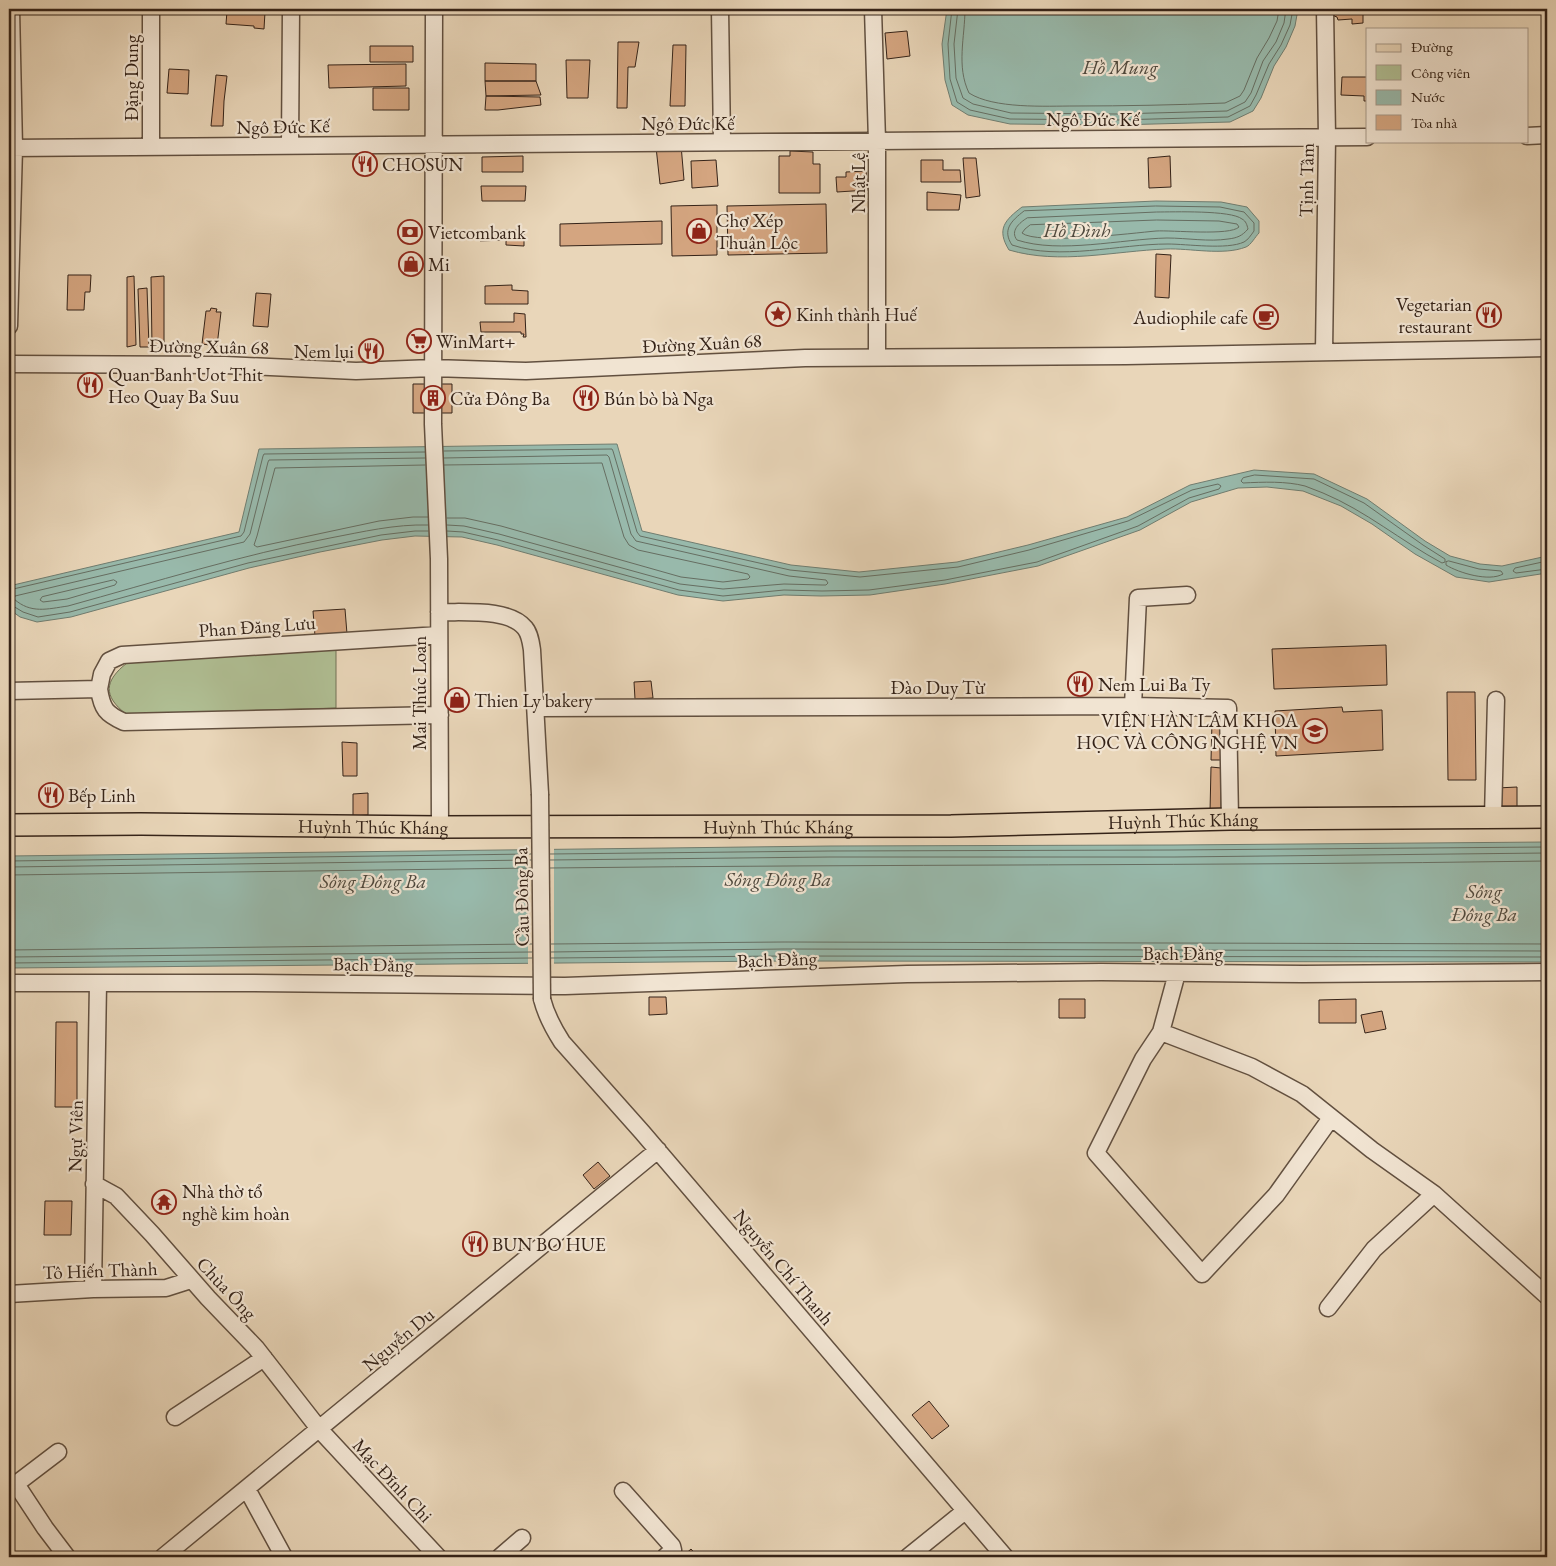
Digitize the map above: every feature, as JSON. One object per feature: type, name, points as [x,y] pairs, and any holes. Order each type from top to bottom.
[{"type":"main road","name":"Huỳnh Thúc Kháng","points":[[9,825],[150,824],[440,827],[951,826],[1230,819],[1547,817]]},
{"type":"street","points":[[9,326],[11,9]]},
{"type":"street","name":"Đặng Dung","points":[[151,9],[151,147]]},
{"type":"street","points":[[290,146],[291,9]]},
{"type":"street","points":[[433,368],[434,9]]},
{"type":"street","points":[[720,9],[722,142]]},
{"type":"street","name":"Nhật Lệ","points":[[873,9],[877,141],[877,356]]},
{"type":"street","name":"Tịnh Tâm","points":[[1324,352],[1327,137],[1325,9]]},
{"type":"street","points":[[1528,136],[1547,135]]},
{"type":"street","name":"Ngô Đức Kế","points":[[11,148],[1366,137]]},
{"type":"street","name":"Đường Xuân 68","points":[[9,364],[225,365],[356,371],[433,368],[526,370],[877,356],[1126,356],[1547,348]]},
{"type":"street","name":"Mai Thúc Loan","points":[[433,368],[439,559],[440,827]]},
{"type":"street","points":[[1133,706],[1138,598],[1187,595]]},
{"type":"street","points":[[439,612],[494,613],[516,620],[526,629],[532,650],[536,708]]},
{"type":"street","name":"Phan Đăng Lưu","points":[[99,689],[102,674],[109,661],[122,655],[439,635]]},
{"type":"street","points":[[9,691],[99,689],[101,703],[110,715],[124,722],[440,715]]},
{"type":"street","points":[[1493,817],[1496,700]]},
{"type":"street","name":"Đào Duy Từ","points":[[536,708],[1133,706],[1228,708],[1230,819]]},
{"type":"street","name":"Cầu Đông Ba","points":[[536,708],[540,794],[542,999]]},
{"type":"street","name":"Bạch Đằng","points":[[9,983],[565,986],[907,974],[1547,972]]},
{"type":"street","points":[[1177,973],[1161,1032],[1143,1059],[1096,1153],[1202,1274],[1276,1195],[1331,1118]]},
{"type":"street","name":"Ngự Viên","points":[[93,1289],[98,983]]},
{"type":"street","name":"Nguyễn Chí Thanh","points":[[542,999],[552,1028],[562,1042],[658,1150],[1005,1557]]},
{"type":"street","points":[[1161,1032],[1252,1067],[1302,1094],[1372,1150],[1434,1194],[1547,1296]]},
{"type":"street","name":"Nguyễn Du","points":[[163,1557],[320,1430],[658,1150]]},
{"type":"street","name":"Chùa Ông","points":[[94,1184],[116,1196],[264,1358],[320,1430]]},
{"type":"street","points":[[1328,1308],[1374,1249],[1434,1194]]},
{"type":"street","name":"Tô Hiến Thành","points":[[9,1294],[93,1289],[166,1288],[191,1280]]},
{"type":"street","points":[[175,1417],[264,1358]]},
{"type":"street","name":"Mạc Đĩnh Chi","points":[[320,1430],[438,1557]]},
{"type":"street","points":[[58,1452],[12,1483],[67,1557]]},
{"type":"street","points":[[246,1489],[284,1557]]},
{"type":"street","points":[[623,1491],[672,1546],[673,1550],[665,1557]]},
{"type":"street","points":[[908,1557],[966,1511]]},
{"type":"street","points":[[500,1557],[522,1538]]},
{"type":"green space","points":[[336,649],[336,708],[126,714],[118,707],[110,695],[109,688],[114,676],[127,663]]},
{"type":"water","name":"Hồ Mung","points":[[947,9],[1298,9],[1295,26],[1286,47],[1274,66],[1261,98],[1253,111],[1230,122],[1116,125],[1010,124],[968,115],[952,105],[945,80],[942,44]]},
{"type":"water","name":"Hồ Đình","points":[[1156,201],[1221,202],[1247,207],[1259,221],[1259,233],[1248,246],[1237,250],[1166,249],[1067,257],[1028,254],[1009,250],[1003,236],[1004,225],[1022,207]]},
{"type":"water","points":[[617,444],[642,531],[791,565],[859,572],[957,562],[1028,545],[1127,517],[1190,485],[1254,470],[1314,474],[1367,499],[1425,541],[1450,556],[1480,564],[1502,566],[1547,556],[1547,573],[1489,582],[1456,577],[1415,554],[1372,524],[1341,506],[1303,491],[1267,487],[1238,488],[1191,502],[1140,530],[1038,566],[945,584],[870,595],[784,595],[723,601],[678,595],[462,537],[415,536],[382,540],[249,568],[71,617],[37,622],[20,617],[9,609],[9,586],[239,532],[259,449]]},
{"type":"water","name":"Sông Đông Ba","points":[[1547,842],[1547,962],[784,961],[9,968],[9,856],[830,846]]},
{"type":"pier","points":[[554,846],[554,965],[528,966],[528,847]]},
{"type":"building","points":[[1334,9],[1356,9],[1363,11],[1363,23],[1352,24],[1352,19],[1338,20],[1334,16]]},
{"type":"building","points":[[227,11],[265,12],[264,29],[254,28],[254,26],[226,24]]},
{"type":"building","points":[[907,31],[910,56],[887,59],[885,33]]},
{"type":"building","points":[[618,42],[639,42],[635,67],[628,67],[627,108],[617,108]]},
{"type":"building","points":[[673,45],[686,45],[685,106],[670,106]]},
{"type":"building","points":[[370,46],[413,46],[413,62],[370,62]]},
{"type":"building","points":[[566,60],[590,60],[588,98],[567,98]]},
{"type":"building","points":[[485,63],[536,64],[536,81],[485,81]]},
{"type":"building","points":[[406,64],[406,86],[329,88],[328,65]]},
{"type":"building","points":[[169,69],[189,70],[188,94],[167,93]]},
{"type":"building","points":[[216,75],[227,76],[223,126],[211,126]]},
{"type":"building","points":[[1342,77],[1366,77],[1366,101],[1364,101],[1364,96],[1341,95]]},
{"type":"building","points":[[485,81],[536,81],[541,95],[486,96]]},
{"type":"building","points":[[373,88],[409,88],[409,110],[373,110]]},
{"type":"building","points":[[486,96],[540,97],[541,105],[485,110]]},
{"type":"building","points":[[681,145],[684,180],[660,184],[656,147]]},
{"type":"building","points":[[790,151],[813,152],[813,164],[820,164],[820,193],[779,193],[779,156],[790,156]]},
{"type":"building","points":[[523,156],[523,172],[482,172],[482,157]]},
{"type":"building","points":[[1170,156],[1171,187],[1149,188],[1148,158]]},
{"type":"building","points":[[963,158],[976,158],[980,196],[966,198]]},
{"type":"building","points":[[716,160],[718,186],[692,188],[691,161]]},
{"type":"building","points":[[921,160],[943,160],[943,170],[960,170],[961,182],[921,182]]},
{"type":"building","points":[[866,171],[868,190],[837,192],[836,177],[846,177],[846,172]]},
{"type":"building","points":[[481,186],[526,186],[525,201],[482,201]]},
{"type":"building","points":[[927,192],[961,195],[959,210],[927,210]]},
{"type":"building","points":[[826,204],[827,253],[728,255],[727,206]]},
{"type":"building","points":[[717,205],[717,255],[672,256],[671,206]]},
{"type":"building","points":[[662,221],[662,244],[560,246],[560,224]]},
{"type":"building","points":[[524,230],[524,246],[506,245],[506,240],[480,241],[480,231]]},
{"type":"building","points":[[1156,254],[1171,255],[1169,298],[1155,297]]},
{"type":"building","points":[[68,275],[91,275],[90,292],[85,292],[84,310],[67,310]]},
{"type":"building","points":[[134,276],[136,345],[127,347],[127,277]]},
{"type":"building","points":[[164,276],[164,347],[152,347],[151,277]]},
{"type":"building","points":[[512,285],[512,290],[528,291],[528,304],[485,304],[485,286]]},
{"type":"building","points":[[147,288],[149,347],[140,347],[138,289]]},
{"type":"building","points":[[256,293],[271,294],[268,327],[253,326]]},
{"type":"building","points":[[211,308],[217,309],[216,312],[221,312],[217,346],[202,344],[206,311],[210,311]]},
{"type":"building","points":[[514,313],[525,314],[526,337],[523,337],[524,334],[521,334],[521,332],[481,332],[480,322],[514,322]]},
{"type":"building","name":"Cửa Đông Ba","points":[[413,384],[452,384],[452,413],[413,413]]},
{"type":"building","points":[[345,609],[347,634],[315,636],[313,611]]},
{"type":"building","points":[[1386,645],[1387,685],[1274,689],[1272,649]]},
{"type":"building","points":[[651,681],[653,698],[635,699],[634,682]]},
{"type":"building","points":[[1447,692],[1475,692],[1476,780],[1448,780]]},
{"type":"building","points":[[1342,707],[1343,712],[1382,710],[1383,750],[1276,756],[1275,711]]},
{"type":"building","points":[[1212,721],[1221,721],[1221,760],[1211,760]]},
{"type":"building","points":[[342,742],[357,743],[357,776],[343,776]]},
{"type":"building","points":[[1211,767],[1221,768],[1221,812],[1210,812]]},
{"type":"building","points":[[1517,787],[1517,811],[1497,811],[1497,788]]},
{"type":"building","points":[[368,793],[368,815],[353,816],[353,794]]},
{"type":"building","points":[[649,997],[666,997],[667,1014],[649,1015]]},
{"type":"building","points":[[1059,999],[1085,999],[1085,1018],[1059,1018]]},
{"type":"building","points":[[1356,999],[1356,1023],[1319,1023],[1319,1000]]},
{"type":"building","points":[[1382,1011],[1386,1029],[1365,1033],[1361,1015]]},
{"type":"building","points":[[56,1022],[77,1022],[77,1107],[55,1107]]},
{"type":"building","points":[[9,1147],[12,1147],[11,1203],[9,1203]]},
{"type":"building","points":[[598,1162],[610,1176],[594,1189],[583,1175]]},
{"type":"building","points":[[45,1201],[72,1201],[71,1235],[44,1235]]},
{"type":"building","points":[[929,1401],[949,1426],[932,1439],[912,1415]]},
{"type":"building","points":[[691,1549],[698,1557],[682,1557]]},
{"type":"place","name":"CHOSUN","points":[[365,164]]},
{"type":"place","name":"Chợ Xép Thuận Lộc","points":[[699,231]]},
{"type":"place","name":"Vietcombank","points":[[410,232]]},
{"type":"place","name":"Mi","points":[[411,264]]},
{"type":"place","name":"Kinh thành Huế","points":[[778,314]]},
{"type":"place","name":"Vegetarian restaurant","points":[[1489,315]]},
{"type":"place","name":"Audiophile cafe","points":[[1266,317]]},
{"type":"place","name":"WinMart+","points":[[419,341]]},
{"type":"place","name":"Nem lụi","points":[[371,351]]},
{"type":"place","name":"Quan Banh Uot Thit Heo Quay Ba Suu","points":[[90,385]]},
{"type":"place","name":"Cửa Đông Ba","points":[[433,398]]},
{"type":"place","name":"Bún bò bà Nga","points":[[586,398]]},
{"type":"place","name":"Nem Lui Ba Ty","points":[[1080,684]]},
{"type":"place","name":"Thien Ly bakery","points":[[457,700]]},
{"type":"place","name":"VIỆN HÀN LÂM KHOA HỌC VÀ CÔNG NGHỆ VN","points":[[1315,731]]},
{"type":"place","name":"Bếp Linh","points":[[51,795]]},
{"type":"place","name":"Nhà thờ tổ nghề kim hoàn","points":[[164,1202]]},
{"type":"place","name":"BUN BO HUE","points":[[475,1244]]}]
